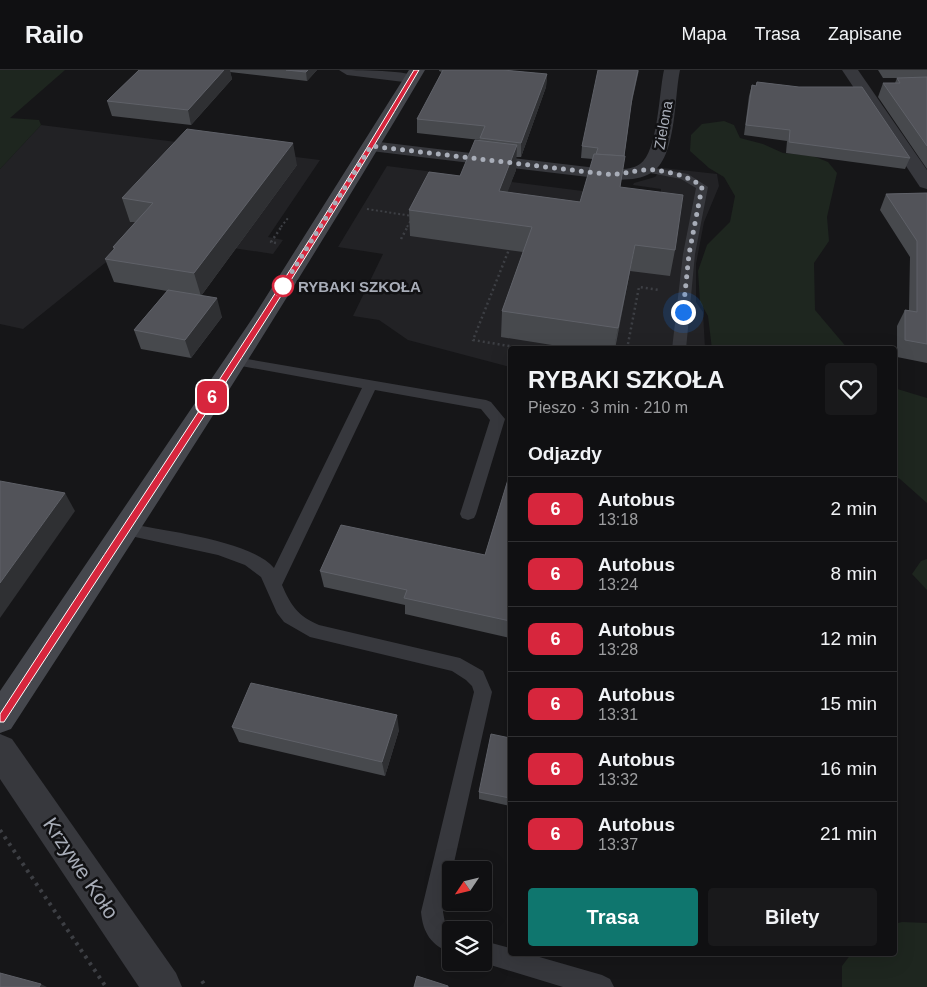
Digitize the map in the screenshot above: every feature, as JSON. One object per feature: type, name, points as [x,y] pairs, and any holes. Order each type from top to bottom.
[{"type":"street","points":[[0,718],[235,361],[371,146],[414,74],[347,70]]},
{"type":"street","name":"Zielona","points":[[371,146],[605,174],[624,175],[644,170],[657,158],[660,150],[672,70]]},
{"type":"street","points":[[850,70],[868,85],[927,183]]},
{"type":"street","name":"Krzywe Koło","points":[[0,750],[162,987]]},
{"type":"lane","points":[[644,170],[684,176],[702,187],[689,254],[679,346]]},
{"type":"lane","points":[[235,361],[486,405],[494,411],[498,419],[497,427],[468,514]]},
{"type":"lane","points":[[275,583],[371,385]]},
{"type":"lane","points":[[126,529],[244,556],[262,568],[275,583],[287,615],[307,628],[316,632],[454,664],[475,675],[482,683],[483,692],[432,912],[433,926],[442,936]]},
{"type":"lane","points":[[492,954],[602,987]]},
{"type":"path","points":[[360,208],[414,216],[401,239]]},
{"type":"path","points":[[509,346],[473,340],[510,246]]},
{"type":"path","points":[[628,346],[639,287],[684,294]]},
{"type":"path","points":[[0,830],[106,987]]},
{"type":"shaded area","points":[[0,70],[65,70],[10,118],[39,120],[41,125],[0,169]]},
{"type":"shaded area","points":[[724,121],[734,125],[740,138],[763,144],[783,153],[813,156],[828,162],[837,173],[827,217],[829,241],[814,263],[815,310],[845,346],[712,346],[708,316],[700,302],[698,271],[707,245],[730,222],[735,196],[724,177],[709,168],[690,151],[691,135],[702,124]]},
{"type":"shaded area","points":[[41,125],[320,160],[268,237],[283,240],[273,254],[141,234],[23,329],[0,324],[0,169]]},
{"type":"shaded area","points":[[387,166],[661,201],[661,189],[633,185],[634,183],[655,177],[663,168],[717,174],[719,186],[704,222],[696,264],[696,302],[703,312],[705,346],[508,346],[508,366],[408,340],[379,320],[353,316],[383,254],[338,247]]},
{"type":"shaded area","points":[[897,389],[927,398],[927,503],[897,478]]},
{"type":"shaded area","points":[[927,559],[927,590],[912,574],[921,561]]},
{"type":"shaded area","points":[[897,923],[927,923],[927,987],[842,987],[842,966],[850,956],[897,956]]},
{"type":"building","points":[[139,70],[224,70],[188,110],[107,101]]},
{"type":"building","points":[[286,70],[308,70],[306,72]]},
{"type":"building","points":[[443,70],[503,70],[547,74],[521,143],[480,138],[485,126],[417,119]]},
{"type":"building","points":[[598,70],[638,70],[624,156],[596,154],[598,148],[582,146]]},
{"type":"building","points":[[927,77],[927,146],[883,83],[900,83],[897,78]]},
{"type":"building","points":[[757,82],[799,87],[862,87],[910,158],[789,142],[790,130],[746,125],[752,85],[756,86]]},
{"type":"building","points":[[187,129],[293,143],[194,273],[105,259],[115,248],[113,247],[153,203],[122,198]]},
{"type":"building","points":[[475,140],[517,145],[499,191],[580,202],[594,154],[625,156],[620,187],[683,195],[675,250],[635,245],[618,328],[502,311],[532,227],[409,210],[429,172],[460,176]]},
{"type":"building","points":[[927,193],[927,344],[905,340],[905,310],[917,312],[917,241],[886,194]]},
{"type":"building","points":[[168,290],[217,298],[185,340],[134,330]]},
{"type":"building","points":[[508,480],[508,621],[404,598],[407,590],[320,571],[341,525],[485,555]]},
{"type":"building","points":[[0,481],[65,493],[0,583]]},
{"type":"building","points":[[251,683],[397,715],[382,762],[232,727]]},
{"type":"building","points":[[491,734],[508,738],[508,798],[479,792]]},
{"type":"building","points":[[0,973],[41,984],[39,987],[0,987]]},
{"type":"building","points":[[417,976],[448,986],[448,987],[414,987]]},
{"type":"bus line","name":"6","points":[[0,718],[235,361],[417,70]]},
{"type":"place","name":"RYBAKI SZKOŁA","points":[[283,286]]},
{"type":"route","points":[[283,286],[278,294],[371,146],[605,174],[624,175],[644,170],[692,179],[702,187],[689,254],[683,312]]}]
